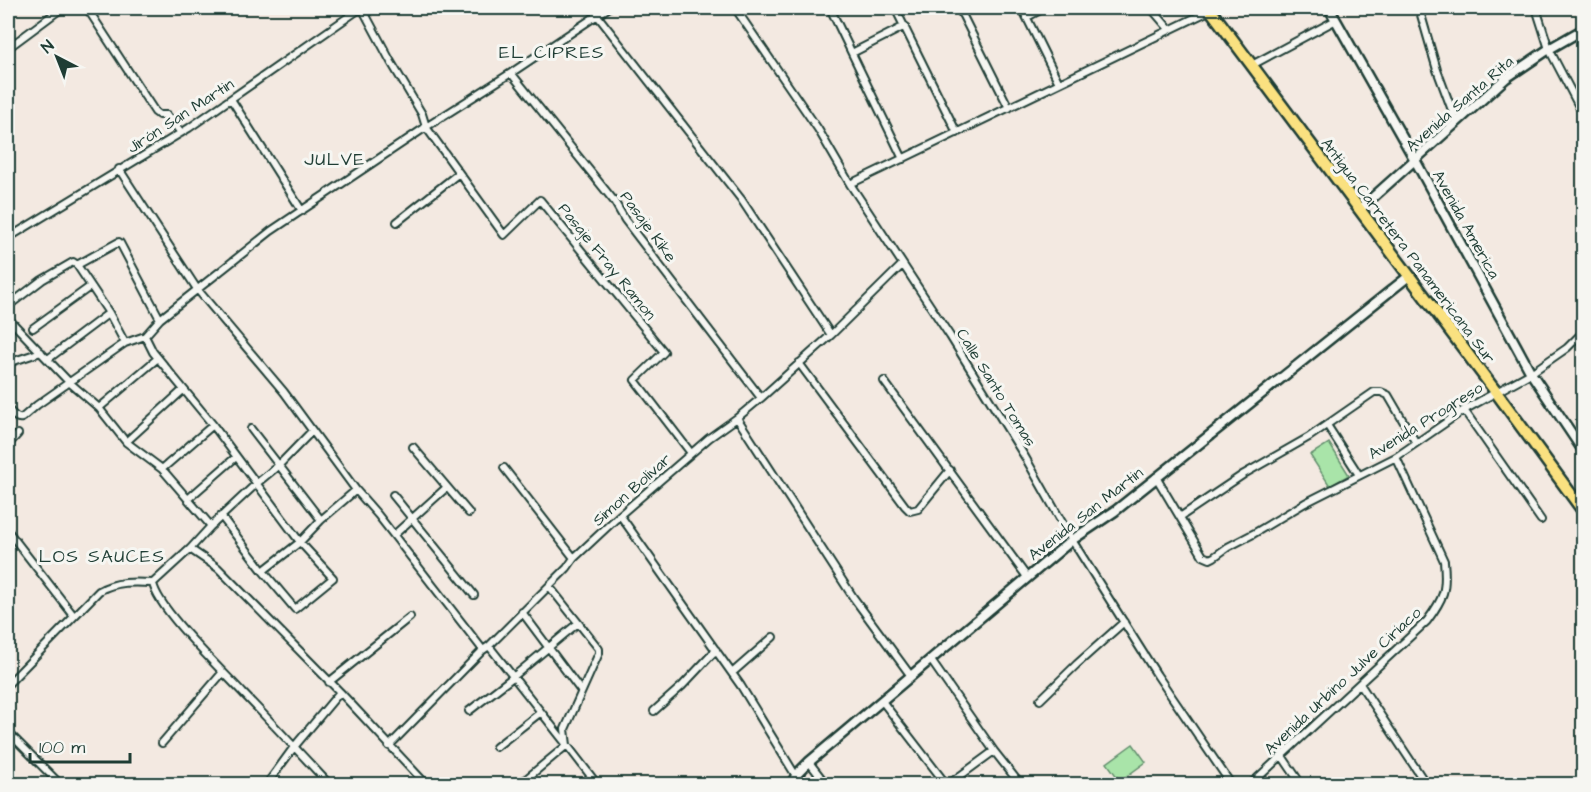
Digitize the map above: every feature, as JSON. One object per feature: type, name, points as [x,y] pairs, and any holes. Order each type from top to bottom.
[{"type":"highway","name":"Antigua Carretera Panamericana Sur","points":[[1210,9],[1584,512]]},
{"type":"street","points":[[8,48],[62,8]]},
{"type":"street","points":[[87,8],[155,112],[166,114],[181,133]]},
{"type":"street","name":"Jirón San Martin","points":[[8,238],[181,133],[362,8]]},
{"type":"street","name":"Pasaje Fray Ramon","points":[[362,8],[422,114],[426,127],[504,236],[540,200],[664,351],[635,380],[691,453]]},
{"type":"street","points":[[8,409],[15,417],[22,418],[125,343],[146,336],[160,319],[271,231],[608,8]]},
{"type":"street","name":"Calle Santo Tomas","points":[[735,8],[818,129],[850,184],[950,336],[1025,457],[1072,540],[1157,675],[1231,784]]},
{"type":"street","points":[[830,8],[903,159]]},
{"type":"street","points":[[896,8],[957,133]]},
{"type":"street","points":[[959,8],[1009,108]]},
{"type":"street","points":[[1022,8],[1059,83]]},
{"type":"street","points":[[1027,17],[1044,8]]},
{"type":"street","points":[[1151,8],[1169,29]]},
{"type":"street","name":"Avenida America","points":[[1329,8],[1531,373],[1584,452]]},
{"type":"street","points":[[1419,8],[1437,70],[1456,121]]},
{"type":"street","points":[[1536,8],[1549,49],[1584,116]]},
{"type":"street","points":[[850,184],[1210,9]]},
{"type":"street","points":[[597,15],[741,199],[831,334]]},
{"type":"street","points":[[1252,65],[1336,20]]},
{"type":"street","points":[[852,53],[905,26]]},
{"type":"street","name":"Avenida Santa Rita","points":[[1360,209],[1506,78],[1584,29]]},
{"type":"street","name":"Pasaje Kike","points":[[511,73],[614,201],[625,220],[761,398]]},
{"type":"street","points":[[231,99],[302,211]]},
{"type":"street","points":[[119,170],[197,289],[284,392],[356,490],[483,650]]},
{"type":"street","points":[[397,222],[459,173]]},
{"type":"street","points":[[77,265],[120,243],[160,319]]},
{"type":"street","points":[[8,306],[42,280],[73,262],[109,313],[125,343]]},
{"type":"street","name":"Simon Bolivar","points":[[389,746],[549,586],[574,558],[691,453],[761,398],[902,265]]},
{"type":"street","name":"Avenida San Martin","points":[[793,782],[809,762],[1072,540],[1115,511],[1409,276]]},
{"type":"street","points":[[33,328],[91,286]]},
{"type":"street","points":[[48,359],[109,313]]},
{"type":"street","points":[[8,318],[69,382],[99,408],[126,442],[162,469],[211,526]]},
{"type":"street","name":"Avenida Progreso","points":[[1180,517],[1203,556],[1210,559],[1305,502],[1396,457],[1464,410],[1531,373],[1567,348],[1584,331]]},
{"type":"street","points":[[146,336],[158,358],[213,425],[300,542],[333,578],[296,609],[263,572],[221,516]]},
{"type":"street","points":[[8,363],[40,352]]},
{"type":"street","points":[[99,408],[158,358]]},
{"type":"street","points":[[799,363],[910,511],[918,509],[950,470]]},
{"type":"street","points":[[884,381],[1027,578]]},
{"type":"street","points":[[126,442],[183,390]]},
{"type":"street","points":[[1156,477],[1180,517],[1244,474],[1309,437],[1374,393],[1381,392],[1388,395],[1416,443]]},
{"type":"street","points":[[1464,410],[1541,520]]},
{"type":"street","points":[[737,418],[853,597],[910,676]]},
{"type":"street","points":[[162,469],[213,425]]},
{"type":"street","points":[[1327,425],[1359,476]]},
{"type":"street","points":[[251,429],[321,520]]},
{"type":"street","points":[[8,684],[99,591],[105,587],[124,583],[153,583],[312,431]]},
{"type":"street","points":[[8,445],[18,434]]},
{"type":"street","points":[[413,447],[469,513]]},
{"type":"street","points":[[188,498],[236,457]]},
{"type":"street","name":"Avenida Urbino Julve Ciriaco","points":[[1251,784],[1427,621],[1441,603],[1446,580],[1444,561],[1396,457]]},
{"type":"street","points":[[504,468],[574,558]]},
{"type":"street","points":[[394,535],[447,487]]},
{"type":"street","points":[[263,572],[300,542],[321,520],[356,490]]},
{"type":"street","points":[[393,495],[474,595]]},
{"type":"street","points":[[620,515],[732,673],[793,782]]},
{"type":"street","points":[[8,531],[74,616]]},
{"type":"street","points":[[190,549],[218,568],[426,784]]},
{"type":"street","points":[[153,583],[154,591],[180,626],[329,784]]},
{"type":"street","points":[[549,586],[599,653],[565,729],[567,746]]},
{"type":"street","points":[[522,612],[581,691]]},
{"type":"street","points":[[329,682],[410,617]]},
{"type":"street","points":[[1040,700],[1124,622]]},
{"type":"street","points":[[469,711],[578,623]]},
{"type":"street","points":[[732,673],[773,637]]},
{"type":"street","points":[[489,646],[597,784]]},
{"type":"street","points":[[654,711],[682,686],[716,650]]},
{"type":"street","points":[[930,659],[994,751],[1020,784]]},
{"type":"street","points":[[162,743],[223,672]]},
{"type":"street","points":[[1360,684],[1426,784]]},
{"type":"street","points":[[267,784],[294,747],[340,693]]},
{"type":"street","points":[[882,701],[948,784],[994,751]]},
{"type":"street","points":[[496,747],[541,712]]},
{"type":"street","points":[[8,732],[60,784]]},
{"type":"street","points":[[520,784],[567,746]]},
{"type":"street","points":[[1282,756],[1301,784]]},
{"type":"street","points":[[809,762],[826,784]]},
{"type":"green space","points":[[1329,443],[1349,475],[1330,486],[1310,455]]},
{"type":"green space","points":[[1133,744],[1146,762],[1120,781],[1107,763]]},
{"type":"district","name":"EL CIPRES","points":[[552,52]]},
{"type":"district","name":"JULVE","points":[[335,159]]},
{"type":"district","name":"LOS SAUCES","points":[[102,556]]}]
